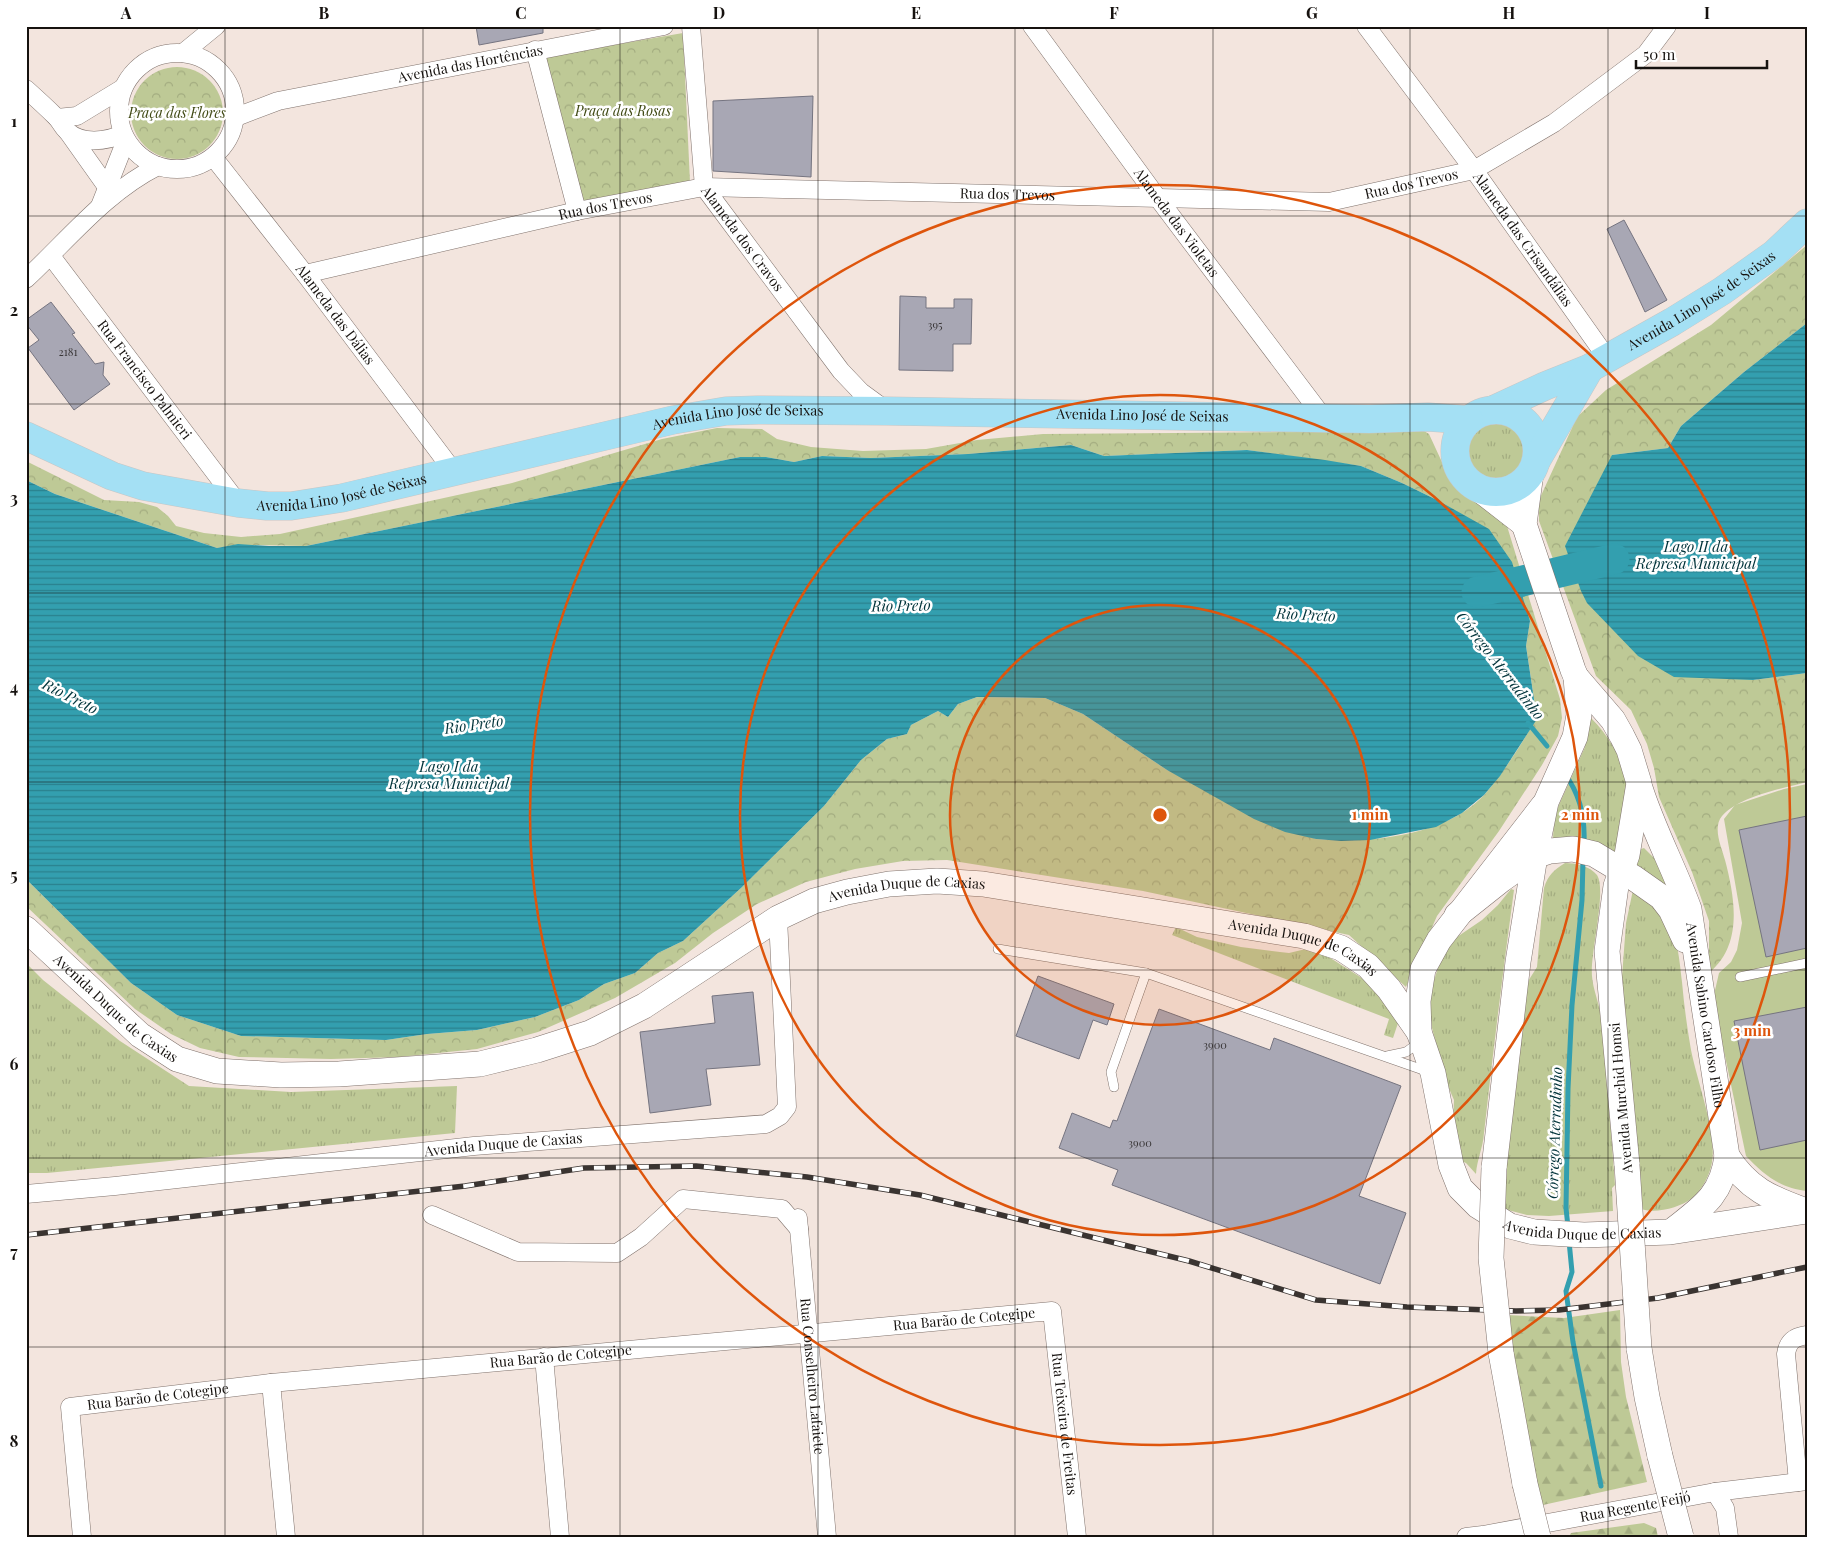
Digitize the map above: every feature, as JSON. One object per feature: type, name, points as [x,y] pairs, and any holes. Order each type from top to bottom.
[{"type":"main road","name":"Avenida Lino José de Seixas","points":[[26,436],[112,476],[135,484],[238,503],[275,506],[342,498],[673,420],[726,411],[837,410],[1369,419],[1481,415],[1599,363],[1672,322],[1722,291],[1774,254],[1807,223]]},
{"type":"main road","points":[[1475,486],[1487,491],[1500,492],[1512,489],[1523,482],[1599,363]]},
{"type":"main road","points":[[1525,528],[1465,478],[1458,467],[1455,455],[1456,442],[1461,430],[1481,415],[1506,412],[1518,417],[1528,425],[1534,436],[1537,448],[1533,467]]},
{"type":"main road","name":"Avenida Murchid Homsi","points":[[1533,467],[1525,528],[1576,677],[1579,715],[1575,737],[1546,802],[1535,856],[1518,962],[1494,1168],[1491,1258],[1501,1353],[1538,1537]]},
{"type":"main road","name":"Avenida Murchid Homsi","points":[[1576,677],[1613,720],[1629,750],[1639,783],[1627,855],[1616,886],[1607,951],[1627,1165],[1639,1348],[1660,1456],[1681,1537]]},
{"type":"main road","name":"Avenida Sabino Cardoso Filho","points":[[1639,783],[1650,818],[1689,909],[1727,1156],[1735,1170],[1755,1188],[1776,1200],[1807,1211]]},
{"type":"main road","points":[[1420,1036],[1418,1001],[1423,969],[1438,940],[1546,802]]},
{"type":"main road","points":[[1457,915],[1535,856],[1550,851],[1583,851],[1622,870],[1661,897],[1671,910],[1696,963]]},
{"type":"main road","name":"Avenida Duque de Caxias","points":[[26,929],[140,1035],[177,1058],[217,1071],[281,1074],[340,1074],[480,1064],[537,1050],[590,1033],[644,1006],[778,918],[814,901],[889,884],[937,881],[983,884],[1304,936],[1341,948],[1368,966],[1389,989],[1420,1036],[1432,1073],[1451,1165],[1460,1188],[1478,1206],[1510,1226],[1534,1232],[1573,1234],[1670,1232]]},
{"type":"main road","points":[[1670,1232],[1710,1199],[1721,1182],[1727,1156]]},
{"type":"main road","name":"Avenida Sabino Cardoso Filho","points":[[1670,1232],[1807,1211]]},
{"type":"street","name":"Avenida das Hortências","points":[[236,117],[278,101],[664,26]]},
{"type":"street","name":"Alameda dos Cravos","points":[[691,26],[704,187],[842,371],[861,392],[887,411]]},
{"type":"street","name":"Alameda das Violetas","points":[[1032,26],[1156,197],[1323,418]]},
{"type":"street","name":"Alameda das Crisandálias","points":[[1366,26],[1474,170],[1599,363]]},
{"type":"street","name":"Rua dos Trevos","points":[[305,274],[577,211],[704,187],[1329,202],[1474,170],[1562,117],[1646,54],[1667,26]]},
{"type":"street","points":[[183,53],[213,29]]},
{"type":"street","points":[[204,60],[213,29]]},
{"type":"street","points":[[535,50],[577,211]]},
{"type":"street","points":[[183,53],[204,60],[217,69],[227,81],[234,95],[236,117],[232,132],[225,146],[214,158],[196,167],[177,170],[158,166],[145,160],[134,151],[125,137],[119,119],[119,103],[123,88],[133,73],[147,61],[164,54],[183,53]]},
{"type":"street","points":[[57,118],[77,116],[123,88]]},
{"type":"street","points":[[26,89],[57,118],[107,187]]},
{"type":"street","name":"Avenida das Hortências","points":[[234,95],[278,101]]},
{"type":"street","points":[[68,132],[84,140],[98,141],[125,137]]},
{"type":"street","points":[[100,206],[125,137]]},
{"type":"street","name":"Alameda das Dálias","points":[[214,158],[305,274],[454,472]]},
{"type":"street","points":[[26,279],[100,206],[146,172],[158,166]]},
{"type":"street","name":"Rua Francisco Palmieri","points":[[51,256],[238,503]]},
{"type":"street","points":[[837,410],[844,397],[842,371]]},
{"type":"street","name":"Avenida Duque de Caxias","points":[[26,1194],[115,1186],[474,1146],[766,1124],[780,1116],[787,1107],[778,918]]},
{"type":"street","name":"Rua Conselheiro Lafaiete","points":[[432,1215],[518,1252],[617,1253],[641,1237],[683,1199],[782,1209],[798,1222],[827,1537]]},
{"type":"street","name":"Rua Barão de Cotegipe","points":[[82,1537],[70,1407],[271,1383],[544,1357],[809,1335],[1052,1311]]},
{"type":"street","name":"Rua Teixeira de Freitas","points":[[1052,1311],[1077,1537]]},
{"type":"street","points":[[1799,1338],[1786,1354],[1802,1481]]},
{"type":"street","points":[[544,1357],[560,1537]]},
{"type":"street","points":[[271,1383],[286,1537]]},
{"type":"street","name":"Rua Regente Feijó","points":[[1477,1536],[1715,1492],[1802,1481]]},
{"type":"street","points":[[1715,1492],[1725,1508],[1729,1537]]},
{"type":"lane","points":[[998,949],[1146,973],[1432,1073]]},
{"type":"lane","points":[[1740,977],[1807,963]]},
{"type":"lane","points":[[1114,1087],[1111,1072],[1146,973]]},
{"type":"lane","points":[[1384,1057],[1406,1052],[1420,1036]]},
{"type":"green space","name":"Praça das Rosas","points":[[683,33],[690,182],[580,202],[544,57]]},
{"type":"green space","name":"Praça das Flores","points":[[168,67],[186,67],[203,74],[216,87],[223,104],[223,122],[216,139],[203,152],[186,159],[168,159],[151,152],[138,139],[131,122],[131,104],[138,87],[151,74]]},
{"type":"green space","points":[[1807,245],[1807,323],[1744,372],[1681,426],[1668,448],[1612,455],[1753,680],[1807,673],[1807,782],[1750,798],[1730,809],[1719,821],[1718,832],[1732,890],[1734,920],[1728,948],[1721,961],[1710,972],[1709,921],[1692,872],[1659,797],[1654,768],[1647,744],[1631,710],[1596,676],[1539,521],[1539,500],[1577,417],[1606,390],[1711,325]]},
{"type":"green space","points":[[1495,419],[1507,422],[1518,429],[1525,440],[1528,452],[1525,464],[1518,475],[1507,482],[1495,485],[1483,482],[1472,475],[1465,464],[1462,452],[1465,440],[1472,429],[1483,422]]},
{"type":"green space","points":[[717,428],[762,429],[777,439],[811,447],[863,451],[926,449],[977,440],[1043,434],[1424,431],[1429,434],[1447,473],[1458,487],[1473,496],[1507,526],[1560,699],[1562,718],[1558,736],[1542,765],[1499,831],[1437,916],[1406,987],[1349,935],[1143,891],[947,860],[903,861],[855,869],[806,882],[757,904],[713,933],[675,963],[615,998],[538,1032],[477,1049],[399,1057],[331,1059],[239,1057],[200,1048],[171,1034],[135,1009],[26,906],[26,879],[131,983],[177,1015],[241,1036],[386,1040],[477,1030],[535,1017],[579,1000],[604,984],[635,973],[658,953],[683,941],[741,888],[824,806],[861,760],[887,739],[907,734],[911,725],[938,711],[948,717],[958,704],[977,697],[1045,698],[1083,714],[1167,770],[1316,839],[1337,840],[1383,838],[1406,834],[1429,828],[1469,808],[1485,794],[1499,776],[1537,718],[1526,646],[1530,621],[1437,500],[1361,466],[1247,450],[1104,456],[1071,445],[968,454],[871,458],[822,456],[794,462],[766,457],[740,457],[306,546],[250,545],[217,548],[55,494],[26,480],[26,461],[104,500],[139,502],[157,507],[176,526],[204,533],[241,537],[280,534],[512,483],[662,439]]},
{"type":"green space","points":[[1587,714],[1612,744],[1627,780],[1617,855],[1578,839],[1553,839],[1554,816],[1585,747]]},
{"type":"green space","points":[[1807,784],[1807,1191],[1798,1190],[1773,1180],[1746,1156],[1713,999],[1719,973],[1731,962],[1737,950],[1742,923],[1724,819],[1735,805],[1784,789]]},
{"type":"green space","points":[[1644,848],[1659,863],[1673,892],[1636,866],[1641,849]]},
{"type":"green space","points":[[1565,863],[1578,864],[1590,869],[1597,875],[1600,883],[1592,976],[1603,1025],[1615,1185],[1612,1188],[1613,1211],[1549,1216],[1527,1215],[1504,1209],[1507,1168],[1505,1161],[1525,986],[1537,967],[1544,888],[1552,873]]},
{"type":"green space","points":[[1511,889],[1514,890],[1483,1138],[1476,1174],[1466,1163],[1461,1161],[1453,1123],[1454,1100],[1447,1084],[1432,1028],[1430,1012],[1431,989],[1443,953],[1457,937],[1482,920],[1498,905]]},
{"type":"green space","points":[[1633,890],[1656,903],[1675,939],[1691,1050],[1706,1107],[1713,1150],[1709,1172],[1696,1195],[1681,1205],[1653,1211],[1641,1209],[1622,977],[1626,923]]},
{"type":"green space","points":[[1176,927],[1197,937],[1241,947],[1289,953],[1310,948],[1321,952],[1368,982],[1399,1020],[1393,1038],[1384,1035],[1389,1019],[1172,935]]},
{"type":"green space","points":[[26,963],[43,980],[120,1041],[189,1086],[291,1092],[457,1086],[455,1133],[47,1173],[26,1173]]},
{"type":"green space","points":[[1620,1310],[1621,1362],[1626,1397],[1647,1482],[1543,1505],[1530,1467],[1507,1315],[1564,1318]]},
{"type":"green space","points":[[1644,1523],[1656,1528],[1658,1537],[1569,1537],[1571,1533]]},
{"type":"water","name":"Lago II da Represa Municipal","points":[[1807,323],[1807,673],[1753,680],[1674,677],[1638,656],[1587,603],[1565,546],[1612,455],[1668,448],[1681,426],[1744,372]]},
{"type":"water","name":"Lago I da Represa Municipal","points":[[1071,445],[1104,456],[1247,450],[1361,466],[1437,500],[1489,529],[1512,562],[1530,621],[1526,646],[1537,719],[1500,776],[1484,795],[1462,813],[1436,827],[1370,840],[1341,841],[1316,839],[1285,832],[1254,819],[1167,770],[1083,714],[1045,698],[977,697],[958,704],[948,717],[938,711],[911,725],[907,734],[887,739],[861,760],[824,806],[741,888],[683,941],[658,953],[635,973],[604,984],[579,1000],[535,1017],[477,1030],[386,1040],[241,1036],[177,1015],[131,983],[26,879],[26,480],[55,494],[217,548],[238,544],[306,546],[740,457],[766,457],[794,462],[822,456],[871,458],[968,454]]},
{"type":"building","points":[[476,26],[543,26],[543,33],[479,45]]},
{"type":"building","points":[[813,96],[811,177],[713,171],[713,101]]},
{"type":"building","points":[[1624,220],[1667,300],[1645,312],[1607,229]]},
{"type":"building","points":[[900,296],[926,297],[926,308],[954,308],[954,299],[972,299],[971,344],[953,344],[953,371],[899,370]]},
{"type":"building","points":[[51,302],[75,333],[72,334],[95,364],[104,362],[103,375],[110,384],[74,410],[28,348],[39,340],[26,324],[26,320]]},
{"type":"building","points":[[1807,816],[1807,948],[1766,957],[1739,830]]},
{"type":"building","points":[[1038,976],[1114,1004],[1107,1025],[1093,1020],[1079,1059],[1016,1036]]},
{"type":"building","points":[[753,992],[760,1065],[706,1069],[711,1105],[650,1113],[640,1032],[715,1023],[712,996]]},
{"type":"building","points":[[1807,1007],[1807,1140],[1760,1150],[1734,1021]]},
{"type":"building","points":[[1159,1009],[1270,1050],[1274,1038],[1401,1086],[1359,1196],[1406,1213],[1380,1284],[1112,1185],[1118,1170],[1059,1148],[1072,1113],[1110,1128],[1113,1120],[1117,1121]]},
{"type":"waterway","name":"Rio Preto","points":[[1477,592],[1614,559]]},
{"type":"waterway","name":"Córrego Aterradinho","points":[[1528,723],[1547,746]]},
{"type":"waterway","name":"Córrego Aterradinho","points":[[1569,780],[1582,811],[1584,846]]},
{"type":"waterway","name":"Córrego Aterradinho","points":[[1568,1227],[1566,1208],[1568,1089],[1572,1005],[1582,900],[1583,859]]},
{"type":"waterway","name":"Córrego Aterradinho","points":[[1569,1241],[1572,1272],[1566,1291],[1573,1342],[1601,1486]]},
{"type":"railway","points":[[26,1235],[465,1186],[584,1168],[696,1166],[807,1177],[920,1195],[1189,1261],[1316,1300],[1407,1307],[1516,1311],[1559,1310],[1658,1298],[1807,1267]]}]
